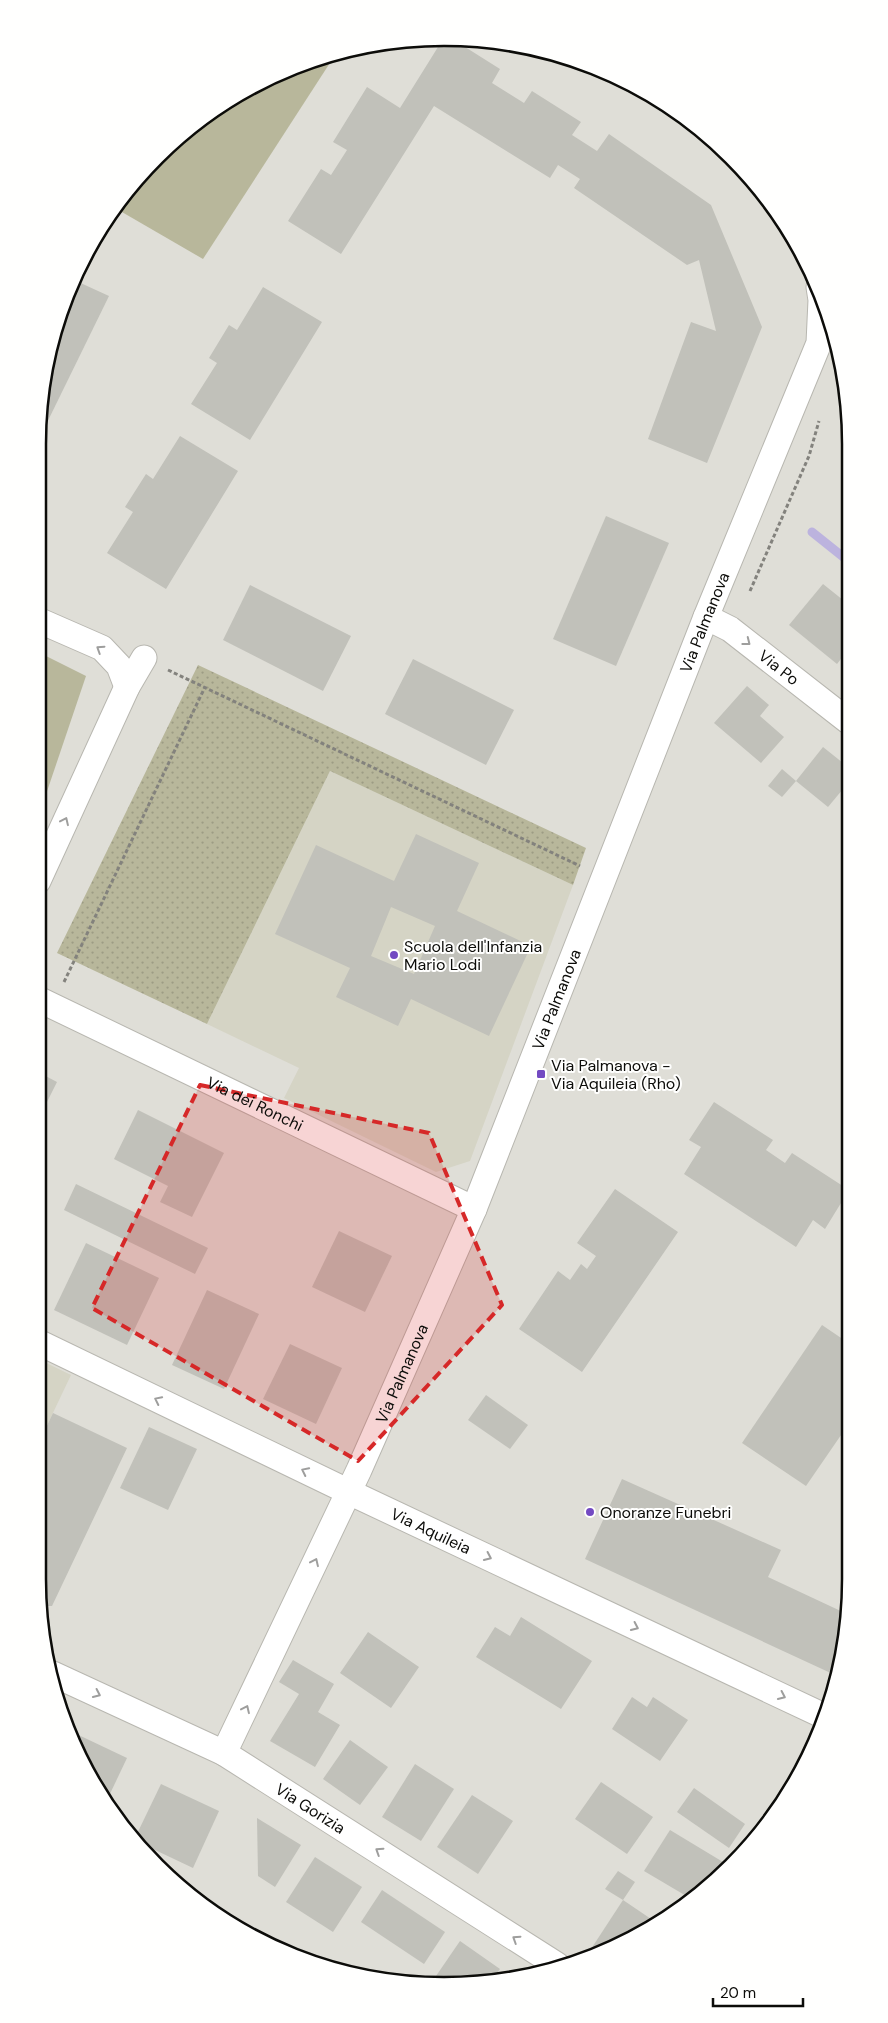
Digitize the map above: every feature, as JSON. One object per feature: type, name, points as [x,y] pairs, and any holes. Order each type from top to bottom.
[{"type":"street","name":"Via Palmanova","points":[[224,1753],[349,1492],[474,1208],[605,879],[706,617],[819,343],[820,314]]},
{"type":"street","name":"Via Po","points":[[706,617],[730,629],[842,717]]},
{"type":"street","points":[[46,624],[102,648],[119,666],[127,688]]},
{"type":"street","points":[[46,865],[127,688],[144,658]]},
{"type":"street","name":"Via dei Ronchi","points":[[46,1002],[474,1208]]},
{"type":"street","name":"Via Aquileia","points":[[46,1346],[349,1492],[818,1713]]},
{"type":"street","name":"Via Gorizia","points":[[59,1677],[224,1753],[552,1962]]},
{"type":"path","points":[[144,658],[605,879]]},
{"type":"path","points":[[46,1000],[205,687]]},
{"type":"highlighted area","points":[[200,1085],[429,1133],[502,1305],[358,1461],[92,1308]]},
{"type":"shaded area","name":"Scuola dell'Infanzia Mario Lodi","points":[[330,771],[573,885],[470,1161],[436,1172],[284,1098],[299,1068],[207,1024]]},
{"type":"shaded area","points":[[46,1363],[71,1375],[46,1428]]},
{"type":"green space","points":[[330,63],[203,259],[121,212],[163,163],[202,128],[223,113],[268,87]]},
{"type":"green space","points":[[46,656],[86,676],[46,794]]},
{"type":"green space","points":[[198,665],[586,848],[573,885],[330,771],[207,1024],[57,953]]},
{"type":"building","points":[[439,46],[465,47],[500,69],[492,83],[524,103],[532,91],[581,122],[572,135],[597,151],[609,134],[711,205],[762,327],[707,463],[648,439],[691,322],[716,331],[699,260],[687,265],[574,188],[580,179],[558,165],[550,178],[434,106],[341,254],[288,221],[321,169],[331,175],[347,150],[333,142],[367,87],[400,108]]},
{"type":"building","points":[[81,283],[109,296],[47,423],[54,366],[60,341],[67,316]]},
{"type":"building","points":[[263,287],[322,322],[250,440],[191,404],[217,363],[209,358],[229,325],[237,330]]},
{"type":"building","points":[[180,436],[238,471],[166,589],[107,553],[133,512],[125,507],[146,474],[153,479]]},
{"type":"building","points":[[606,516],[669,543],[616,666],[553,639]]},
{"type":"building","points":[[823,584],[842,599],[842,658],[837,664],[789,625]]},
{"type":"building","points":[[250,585],[351,636],[323,691],[223,640]]},
{"type":"building","points":[[413,659],[514,710],[486,765],[385,714]]},
{"type":"building","points":[[747,686],[769,705],[760,716],[784,737],[761,763],[714,723]]},
{"type":"building","points":[[823,747],[842,762],[842,790],[828,807],[796,781]]},
{"type":"building","points":[[782,769],[796,781],[782,797],[768,786]]},
{"type":"building","points":[[416,834],[479,863],[457,911],[531,946],[489,1036],[411,999],[398,1026],[336,997],[350,968],[275,934],[316,845],[394,881]],"holes":[[[391,907],[435,926],[414,974],[371,956]]]},
{"type":"building","points":[[46,1076],[57,1082],[46,1104]]},
{"type":"building","points":[[714,1102],[773,1140],[766,1150],[785,1163],[792,1153],[842,1185],[842,1201],[825,1229],[813,1220],[796,1247],[684,1174],[701,1147],[689,1140]]},
{"type":"building","points":[[138,1110],[224,1153],[192,1217],[160,1202],[168,1186],[114,1159]]},
{"type":"building","points":[[76,1184],[208,1248],[195,1274],[64,1210]]},
{"type":"building","points":[[615,1189],[678,1232],[582,1372],[519,1329],[558,1271],[570,1280],[581,1264],[587,1269],[596,1256],[577,1243]]},
{"type":"building","points":[[339,1231],[392,1256],[365,1312],[312,1287]]},
{"type":"building","points":[[86,1243],[159,1278],[127,1345],[54,1310]]},
{"type":"building","points":[[207,1290],[259,1314],[224,1389],[172,1365]]},
{"type":"building","points":[[822,1325],[842,1339],[842,1434],[806,1486],[742,1443]]},
{"type":"building","points":[[290,1344],[342,1368],[316,1424],[263,1399]]},
{"type":"building","points":[[486,1395],[528,1425],[510,1449],[468,1420]]},
{"type":"building","points":[[53,1413],[127,1448],[52,1606],[47,1606],[46,1579],[46,1428]]},
{"type":"building","points":[[149,1427],[197,1449],[168,1510],[120,1488]]},
{"type":"building","points":[[622,1479],[781,1550],[768,1577],[840,1611],[830,1673],[585,1559]]},
{"type":"building","points":[[521,1617],[592,1661],[561,1709],[476,1657],[495,1627],[510,1636]]},
{"type":"building","points":[[368,1632],[419,1667],[391,1708],[340,1673]]},
{"type":"building","points":[[293,1660],[334,1684],[318,1712],[340,1725],[315,1767],[270,1741],[299,1694],[279,1682]]},
{"type":"building","points":[[632,1697],[647,1707],[653,1697],[688,1720],[660,1761],[612,1729]]},
{"type":"building","points":[[79,1735],[127,1758],[110,1794],[87,1755]]},
{"type":"building","points":[[350,1740],[388,1767],[360,1805],[323,1779]]},
{"type":"building","points":[[415,1764],[454,1789],[421,1841],[382,1817]]},
{"type":"building","points":[[601,1782],[653,1817],[627,1854],[575,1819]]},
{"type":"building","points":[[161,1784],[219,1811],[193,1868],[152,1849],[138,1832]]},
{"type":"building","points":[[694,1788],[745,1824],[729,1848],[677,1812]]},
{"type":"building","points":[[472,1795],[513,1821],[478,1874],[437,1847]]},
{"type":"building","points":[[257,1818],[301,1845],[275,1887],[258,1876]]},
{"type":"building","points":[[670,1830],[723,1862],[685,1895],[644,1871]]},
{"type":"building","points":[[315,1857],[362,1887],[333,1932],[286,1902]]},
{"type":"building","points":[[618,1871],[635,1882],[623,1900],[605,1889]]},
{"type":"building","points":[[382,1890],[445,1932],[424,1964],[361,1922]]},
{"type":"building","points":[[623,1900],[650,1919],[620,1936],[592,1948]]},
{"type":"building","points":[[460,1941],[500,1969],[497,1973],[470,1976],[436,1976]]},
{"type":"waterway","points":[[812,532],[842,556]]},
{"type":"place","name":"Scuola dell'Infanzia Mario Lodi","points":[[394,955]]},
{"type":"place","name":"Via Palmanova - Via Aquileia (Rho)","points":[[541,1074]]},
{"type":"place","name":"Onoranze Funebri","points":[[590,1512]]}]
